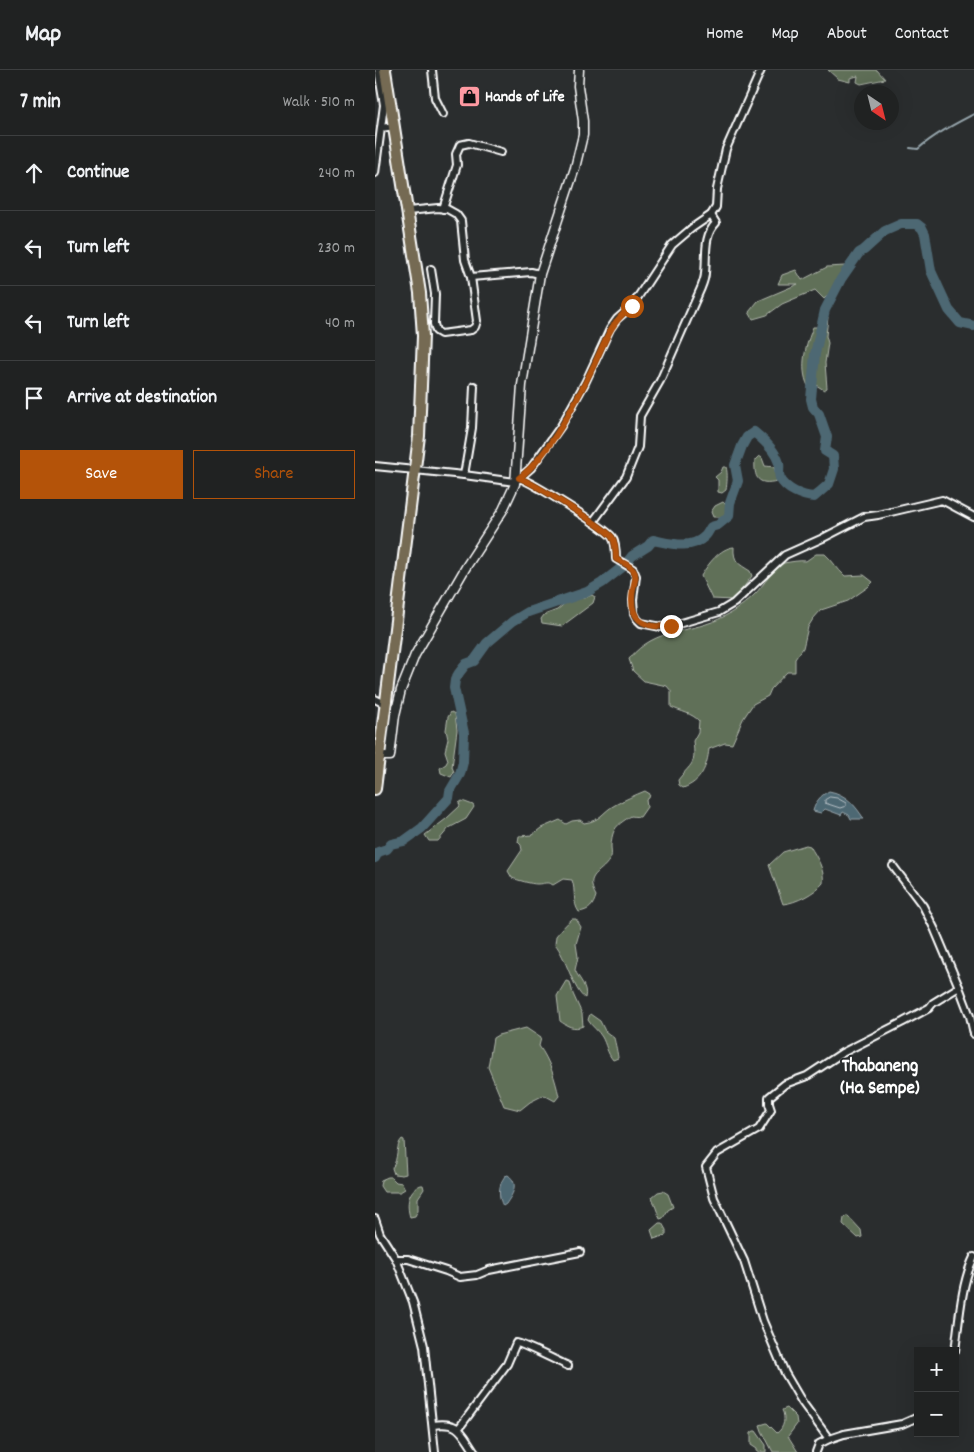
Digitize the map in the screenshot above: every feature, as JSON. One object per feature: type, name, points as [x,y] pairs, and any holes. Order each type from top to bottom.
[{"type":"main road","points":[[375,789],[419,436],[423,336],[420,292],[385,70]]},
{"type":"street","points":[[375,173],[383,105],[378,70]]},
{"type":"street","points":[[431,70],[435,98],[443,114]]},
{"type":"street","points":[[379,756],[390,756],[395,715],[401,690],[415,655],[466,567],[503,510],[517,480],[521,393],[540,274],[575,168],[583,135],[583,120],[578,86],[579,70]]},
{"type":"street","points":[[517,480],[531,468],[561,426],[585,383],[610,329],[617,319],[632,306],[672,245],[711,215],[716,206],[717,189],[726,149],[761,70]]},
{"type":"street","points":[[381,128],[395,126]]},
{"type":"street","points":[[443,209],[457,165],[456,154],[460,145],[469,143],[501,152]]},
{"type":"street","points":[[408,210],[425,208],[443,209],[456,214],[461,222],[465,260],[471,276],[477,322],[471,330],[441,334],[435,329],[435,294],[431,270]]},
{"type":"street","points":[[593,522],[627,477],[638,446],[640,416],[659,381],[701,288],[705,274],[705,254],[709,230],[716,222],[711,215]]},
{"type":"street","points":[[471,276],[531,272],[540,274]]},
{"type":"street","points":[[464,475],[472,428],[475,386]]},
{"type":"street","points":[[375,466],[517,480],[593,522],[611,536],[616,550],[616,559],[633,569],[636,576],[633,600],[634,613],[637,619],[641,623],[661,627],[671,626],[719,612],[734,604],[744,596],[769,568],[785,555],[864,517],[942,500],[974,517]]},
{"type":"street","points":[[375,699],[385,704]]},
{"type":"street","points":[[893,866],[923,906],[959,987],[970,1016],[974,1034]]},
{"type":"street","points":[[829,1439],[802,1402],[785,1373],[763,1321],[744,1261],[714,1198],[706,1168],[717,1153],[759,1129],[771,1110],[769,1097],[785,1084],[807,1076],[843,1053],[929,1008],[933,1002],[959,987]]},
{"type":"street","points":[[375,1219],[380,1234],[396,1259],[413,1302],[422,1334],[435,1452]]},
{"type":"street","points":[[396,1259],[408,1259],[460,1277],[477,1275],[489,1270],[579,1252]]},
{"type":"street","points":[[956,1347],[962,1302],[974,1258]]},
{"type":"street","points":[[459,1428],[507,1364],[516,1344],[522,1343],[539,1354],[568,1366]]},
{"type":"street","points":[[816,1452],[819,1444],[829,1439],[844,1434],[902,1424],[914,1419]]},
{"type":"street","points":[[433,1426],[444,1424],[459,1428],[475,1452]]},
{"type":"green space","points":[[828,70],[877,70],[885,79],[861,84],[857,82],[858,76],[850,78],[850,82],[838,79]]},
{"type":"green space","points":[[845,266],[834,290],[824,299],[815,290],[782,304],[767,315],[753,319],[749,312],[758,301],[798,284],[778,284],[782,275],[796,270],[802,280],[827,267]]},
{"type":"green space","points":[[826,316],[828,317],[826,336],[828,343],[825,363],[827,388],[824,390],[816,385],[808,386],[805,379],[804,364],[806,349],[813,327],[817,327],[818,330],[822,331]]},
{"type":"green space","points":[[759,456],[762,458],[765,466],[774,467],[777,481],[765,482],[758,479],[755,471],[755,460]]},
{"type":"green space","points":[[723,467],[726,467],[727,478],[726,490],[722,493],[718,492],[718,480],[715,477],[721,472]]},
{"type":"green space","points":[[723,502],[726,507],[726,514],[721,517],[713,517],[711,512],[715,506]]},
{"type":"green space","points":[[734,547],[736,559],[750,571],[752,576],[734,600],[712,599],[701,576],[719,553]]},
{"type":"green space","points":[[816,554],[825,554],[845,576],[864,575],[873,582],[848,601],[821,610],[808,627],[803,648],[795,659],[795,672],[787,672],[771,689],[768,696],[753,704],[743,719],[732,744],[725,743],[709,749],[705,768],[699,778],[683,788],[679,785],[678,780],[692,763],[694,755],[693,741],[698,732],[699,721],[690,714],[671,707],[671,691],[667,686],[644,681],[633,671],[629,659],[640,648],[663,635],[700,626],[729,614],[752,597],[780,565],[789,562],[806,561]]},
{"type":"green space","points":[[592,595],[595,597],[593,603],[562,626],[542,623],[541,619],[544,615],[557,610],[569,600]]},
{"type":"green space","points":[[451,712],[455,714],[457,730],[452,767],[454,772],[451,777],[441,773],[440,768],[448,760],[445,751],[448,739],[446,730],[448,717]]},
{"type":"green space","points":[[645,791],[650,794],[646,800],[647,807],[640,817],[631,816],[614,831],[611,857],[608,863],[593,878],[592,883],[596,896],[588,909],[579,912],[572,880],[563,879],[553,885],[531,883],[512,878],[508,871],[522,850],[518,842],[519,836],[532,835],[541,828],[560,820],[566,824],[580,820],[584,823],[590,822],[615,805]]},
{"type":"green space","points":[[462,801],[474,807],[466,819],[449,828],[438,841],[429,841],[425,835],[446,819],[460,806],[459,803]]},
{"type":"green space","points":[[806,845],[810,846],[820,864],[823,873],[823,883],[805,897],[783,904],[769,865],[783,852]]},
{"type":"green space","points":[[572,919],[576,919],[581,927],[576,944],[578,957],[575,970],[584,987],[585,998],[577,989],[555,944],[556,936]]},
{"type":"green space","points":[[566,981],[570,982],[582,1014],[583,1026],[577,1028],[560,1021],[557,996]]},
{"type":"green space","points":[[590,1014],[600,1021],[605,1031],[614,1038],[618,1058],[613,1060],[611,1057],[599,1032],[588,1020]]},
{"type":"green space","points":[[526,1028],[541,1038],[539,1046],[549,1064],[559,1096],[555,1101],[544,1095],[520,1110],[504,1106],[488,1067],[493,1038]]},
{"type":"green space","points":[[402,1139],[404,1140],[406,1174],[402,1175],[394,1174],[392,1168],[396,1161],[398,1145]]},
{"type":"green space","points":[[388,1177],[402,1183],[405,1189],[400,1192],[384,1192],[380,1186],[381,1180]]},
{"type":"green space","points":[[423,1185],[424,1189],[418,1198],[418,1210],[415,1216],[410,1217],[409,1198],[413,1190]]},
{"type":"green space","points":[[663,1191],[668,1194],[673,1207],[660,1219],[652,1197],[658,1192]]},
{"type":"green space","points":[[846,1216],[861,1230],[862,1237],[858,1238],[843,1224]]},
{"type":"green space","points":[[659,1223],[662,1223],[666,1230],[666,1235],[654,1239],[651,1230]]},
{"type":"green space","points":[[787,1408],[796,1417],[797,1424],[788,1436],[798,1452],[773,1452],[760,1425],[767,1423],[777,1433],[784,1423],[782,1410]]},
{"type":"green space","points":[[756,1431],[766,1445],[766,1452],[757,1452],[757,1449],[751,1445],[751,1433]]},
{"type":"water","points":[[829,791],[835,792],[849,801],[864,819],[851,819],[849,815],[843,812],[841,815],[825,809],[821,813],[813,811],[819,799]]},
{"type":"water","points":[[508,1175],[514,1182],[514,1190],[503,1206],[500,1199],[500,1187],[505,1176]]},
{"type":"waterway","points":[[910,148],[918,149],[938,134],[974,114]]},
{"type":"waterway","points":[[375,858],[378,852],[387,849],[391,844],[404,841],[422,828],[449,798],[450,791],[460,774],[463,762],[464,733],[454,688],[455,680],[466,664],[474,661],[487,643],[513,621],[528,612],[587,592],[625,565],[632,556],[648,546],[653,540],[673,544],[699,541],[707,534],[711,527],[718,525],[729,516],[730,503],[738,481],[735,465],[747,437],[754,432],[775,454],[779,463],[780,478],[790,489],[800,494],[814,497],[829,484],[834,469],[833,456],[825,451],[827,437],[819,414],[813,407],[811,399],[815,354],[825,310],[841,279],[859,253],[885,231],[901,224],[917,224],[925,234],[931,271],[949,310],[960,323],[974,326]]},
{"type":"place","name":"Hands of Life","points":[[469,97]]},
{"type":"district","name":"Thabaneng (Ha Sempe)","points":[[880,1078]]},
{"type":"route","points":[[632,306],[617,319],[610,329],[585,383],[550,443],[531,468],[519,478],[593,522],[611,536],[615,543],[616,559],[633,569],[636,576],[633,600],[634,613],[637,619],[641,623],[661,627],[671,626]]}]
